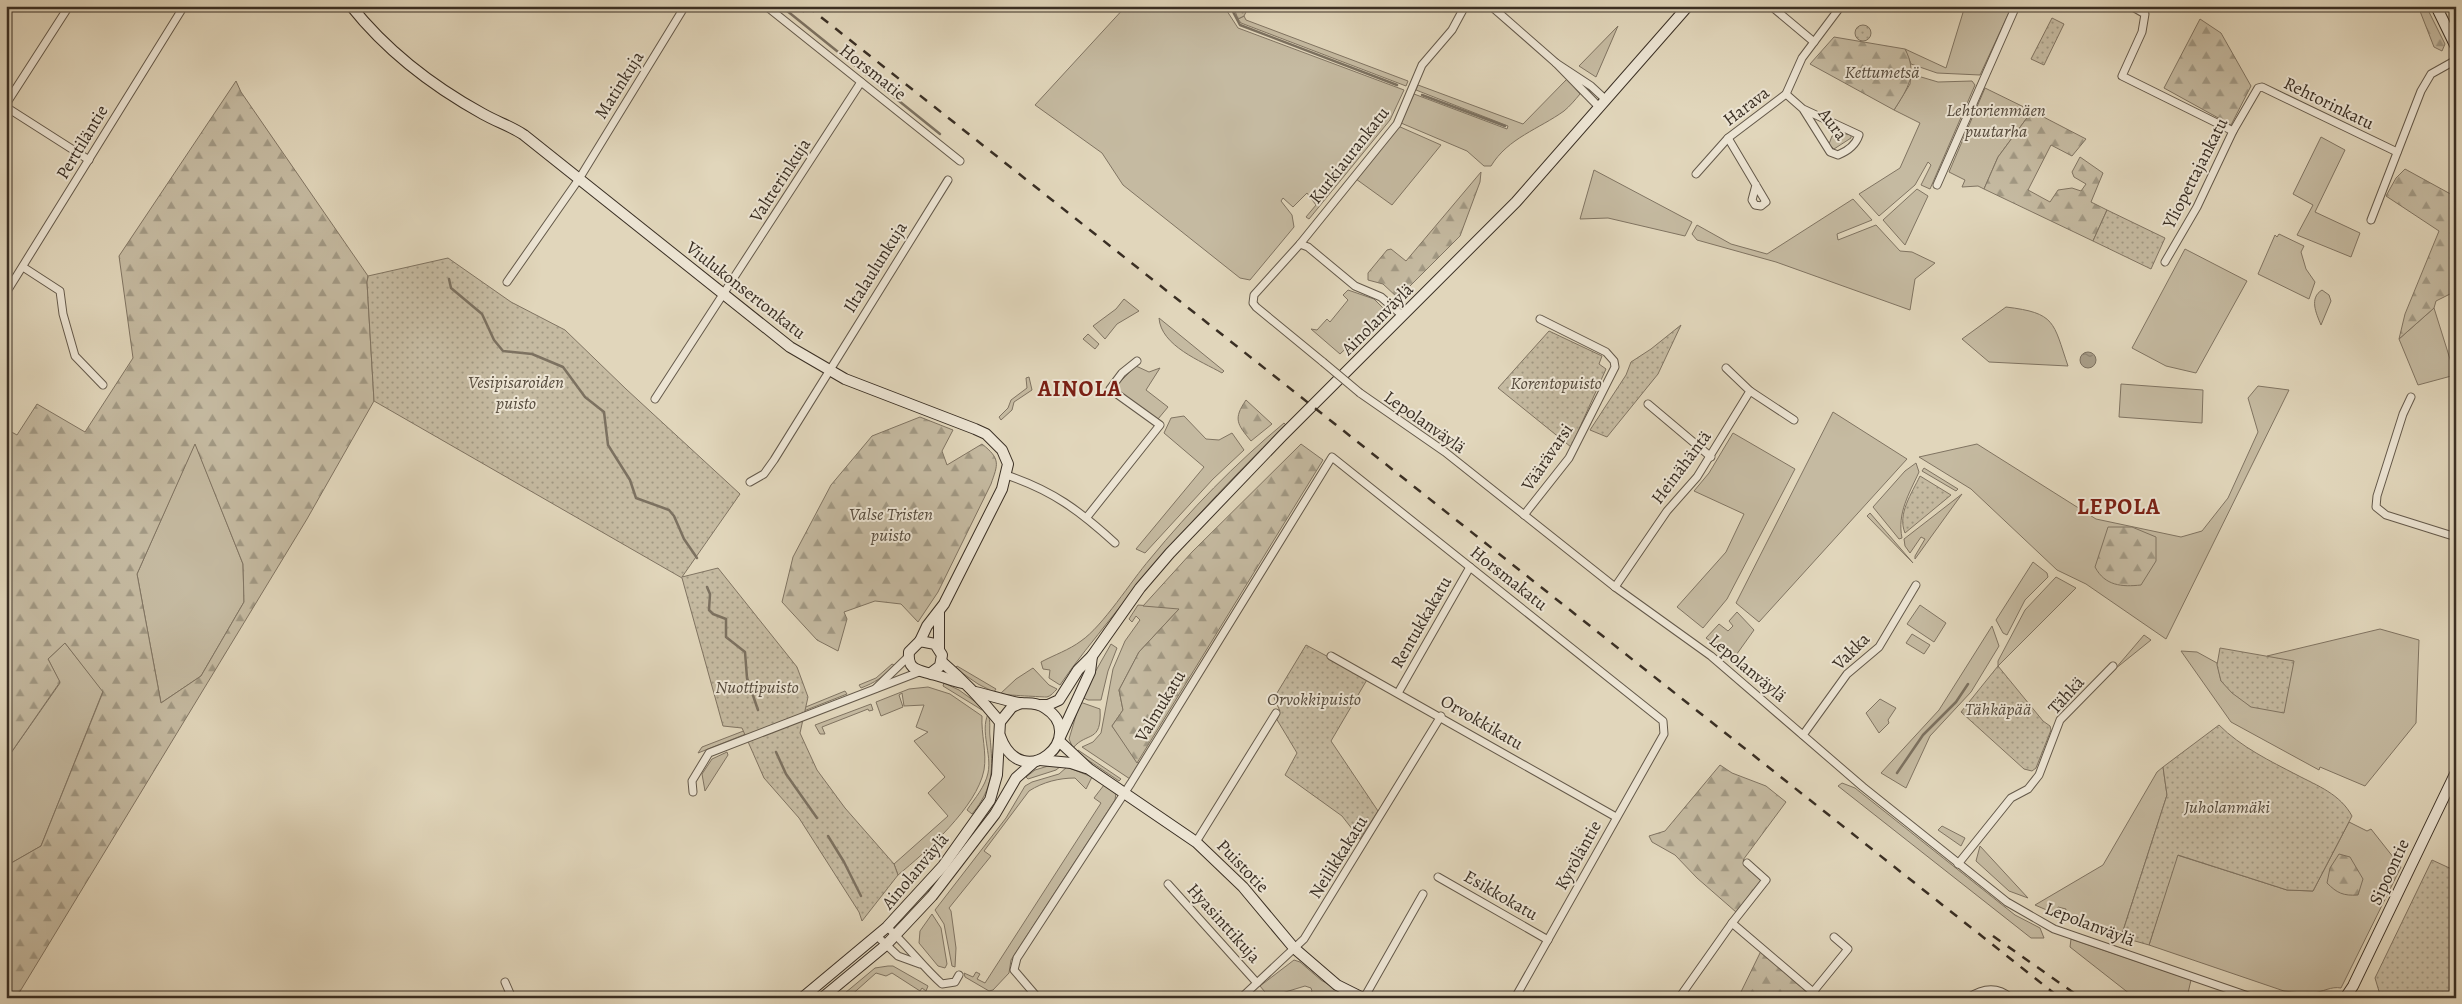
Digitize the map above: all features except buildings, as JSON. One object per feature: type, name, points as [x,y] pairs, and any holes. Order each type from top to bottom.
[{"type":"street","points":[[69,6],[6,106],[89,160]]},
{"type":"street","name":"Perttiläntie","points":[[6,293],[184,6]]},
{"type":"street","name":"Viulukonsertonkatu","points":[[351,6],[398,56],[484,115],[512,127],[524,135],[790,348],[828,370],[986,434],[996,442],[1007,457],[1006,475],[1002,489],[939,613],[927,626],[920,641]]},
{"type":"street","name":"Matinkuja","points":[[508,282],[578,179],[686,6]]},
{"type":"street","name":"Horsmatie","points":[[766,6],[960,161]]},
{"type":"street","name":"Kurkiaurankatu","points":[[1253,303],[1254,295],[1300,244],[1397,124],[1422,65],[1452,30],[1465,6]]},
{"type":"street","points":[[1491,6],[1602,103]]},
{"type":"street","name":"Ainolanväylä","points":[[1041,706],[1059,700],[1078,670],[1092,656],[1140,588],[1170,552],[1282,436],[1516,202],[1688,6]]},
{"type":"street","points":[[1771,6],[1814,42]]},
{"type":"street","name":"Harava","points":[[1696,174],[1728,138],[1786,94],[1792,76],[1841,6]]},
{"type":"street","points":[[1937,185],[2016,6]]},
{"type":"street","points":[[2131,6],[2145,14],[2142,32],[2122,76],[2233,131]]},
{"type":"street","points":[[2436,6],[2456,47]]},
{"type":"street","points":[[2371,220],[2426,83],[2431,74],[2456,60]]},
{"type":"street","name":"Valtterinkuja","points":[[655,399],[861,82]]},
{"type":"street","name":"Rehtorinkatu","points":[[2251,98],[2262,87],[2397,152]]},
{"type":"street","name":"Aura","points":[[1786,94],[1803,109],[1830,152],[1838,155],[1844,153],[1858,139],[1859,135],[1803,109]]},
{"type":"street","name":"Yliopettajankatu","points":[[2165,262],[2197,207],[2251,98]]},
{"type":"street","points":[[1728,138],[1756,185]]},
{"type":"street","name":"Iltalaulunkuja","points":[[750,482],[764,474],[948,180]]},
{"type":"street","points":[[1300,244],[1308,247],[1359,289],[1381,297],[1403,316]]},
{"type":"street","points":[[22,268],[60,290],[63,314],[75,356],[103,385]]},
{"type":"street","name":"Lepolanväylä","points":[[1253,303],[1360,393],[1445,452],[1615,587],[1740,678],[1803,735],[1958,864],[2007,902],[2054,929],[2254,998]]},
{"type":"street","name":"Väärävarsi","points":[[1524,515],[1569,458],[1614,372],[1614,361],[1606,352],[1540,319]]},
{"type":"street","points":[[1086,517],[1160,425],[1110,388],[1122,373],[1136,361]]},
{"type":"street","points":[[1726,368],[1750,391],[1794,420]]},
{"type":"street","name":"Heinähäntä","points":[[1615,587],[1667,510],[1697,477],[1711,457],[1750,391]]},
{"type":"street","points":[[2411,397],[2403,414],[2377,496],[2376,506],[2386,515],[2456,537]]},
{"type":"street","points":[[1648,404],[1711,457]]},
{"type":"street","name":"Horsmakatu","points":[[1332,456],[1627,691],[1663,721],[1664,726]]},
{"type":"street","name":"Valmukatu","points":[[1038,998],[1014,970],[1017,958],[1131,783],[1332,456]]},
{"type":"street","points":[[1006,475],[1039,486],[1086,517],[1115,543]]},
{"type":"street","name":"Rentukkakatu","points":[[1398,692],[1470,567]]},
{"type":"street","name":"Vakka","points":[[1803,735],[1847,674],[1879,647],[1916,586]]},
{"type":"street","name":"Viulukonsertonkatu","points":[[939,613],[939,648]]},
{"type":"street","points":[[876,688],[909,656],[912,648],[920,641],[931,642],[939,648],[942,662],[963,684],[974,692],[999,728],[1007,749],[1013,756],[1021,761],[1037,761],[1055,749],[1059,739],[1056,721],[1052,713],[1041,706],[974,692]]},
{"type":"street","points":[[909,656],[912,667],[919,672]]},
{"type":"street","name":"Ainolanväylä","points":[[1059,739],[1090,672],[1092,656]]},
{"type":"street","name":"Orvokkikatu","points":[[1331,656],[1441,716],[1616,817]]},
{"type":"street","points":[[931,673],[937,670],[942,662]]},
{"type":"street","name":"Tähkä","points":[[1958,864],[2012,798],[2028,789],[2039,775],[2060,720],[2113,666]]},
{"type":"street","points":[[693,792],[692,781],[694,776],[709,753],[919,672],[931,673],[963,684]]},
{"type":"street","points":[[999,728],[1012,707],[1021,703]]},
{"type":"street","points":[[1196,842],[1276,713]]},
{"type":"street","name":"Neilikkakatu","points":[[1241,998],[1304,939],[1441,716]]},
{"type":"street","name":"Kyröläntie","points":[[1515,998],[1664,734],[1664,726]]},
{"type":"street","name":"Ainolanväylä","points":[[802,998],[887,927],[943,866],[985,808],[997,775],[999,728]]},
{"type":"street","name":"Puistotie","points":[[1059,739],[1090,769],[1196,842],[1243,887],[1294,948],[1337,985],[1363,998]]},
{"type":"street","name":"Ainolanväylä","points":[[822,998],[896,936],[944,882],[996,814],[1016,778],[1037,761]]},
{"type":"street","name":"Puistotie","points":[[1037,761],[1070,763],[1090,769]]},
{"type":"street","name":"Sipoontie","points":[[2345,998],[2353,986],[2456,772]]},
{"type":"street","points":[[1679,998],[1732,923],[1766,880],[1746,863]]},
{"type":"street","name":"Esikkokatu","points":[[1438,877],[1548,940]]},
{"type":"street","name":"Hyasinttikuja","points":[[1168,884],[1257,983]]},
{"type":"street","points":[[1363,998],[1423,894]]},
{"type":"street","points":[[1732,923],[1820,998]]},
{"type":"street","points":[[887,927],[920,964],[942,984],[955,982],[959,975]]},
{"type":"street","points":[[877,936],[898,956],[920,964]]},
{"type":"street","points":[[1813,992],[1848,949],[1834,937]]},
{"type":"street","points":[[505,982],[512,998]]},
{"type":"street","name":"Sipoontie","points":[[2351,998],[2353,986]]},
{"type":"street","points":[[1968,998],[1986,988],[2003,992],[2011,998]]},
{"type":"green space","points":[[1126,6],[1227,6],[1227,11],[1238,28],[1404,90],[1390,120],[1309,219],[1306,217],[1316,205],[1307,193],[1293,207],[1283,198],[1281,201],[1292,215],[1294,227],[1250,280],[1240,278],[1123,185],[1102,153],[1035,105]]},
{"type":"green space","points":[[1233,6],[1249,6],[1244,16],[1238,19]]},
{"type":"green space","points":[[1965,6],[2012,6],[1980,75],[1937,73],[1911,64],[1905,49],[1946,68]]},
{"type":"green space","points":[[2418,6],[2426,6],[2445,44],[2442,51],[2434,47]]},
{"type":"green space","points":[[1244,16],[1246,20],[1408,81],[1406,86],[1241,23],[1238,19]]},
{"type":"green space","points":[[2052,18],[2064,24],[2044,65],[2031,59]]},
{"type":"green space","points":[[2200,19],[2221,33],[2251,86],[2231,125],[2164,88]]},
{"type":"green space","points":[[1863,25],[1869,27],[1871,33],[1869,39],[1863,41],[1857,39],[1855,33],[1857,27]]},
{"type":"green space","points":[[1618,26],[1596,77],[1579,66]]},
{"type":"green space","name":"Kettumetsä","points":[[1834,37],[1905,49],[1911,66],[1910,81],[1894,110],[1810,64]]},
{"type":"green space","points":[[1911,74],[1938,82],[1972,81],[1975,85],[1930,189],[1921,185],[1931,165],[1928,162],[1915,185],[1879,216],[1859,194],[1900,168],[1920,123],[1894,110],[1910,84]]},
{"type":"green space","points":[[1567,79],[1580,94],[1574,101],[1564,111],[1506,148],[1491,166],[1484,166],[1467,151],[1401,123],[1414,94],[1507,129],[1508,126],[1416,90],[1418,85],[1523,124]]},
{"type":"green space","points":[[236,81],[241,92],[368,276],[374,401],[307,519],[16,998],[6,998],[6,866],[41,846],[103,692],[65,643],[48,659],[60,682],[6,760],[6,429],[17,435],[37,404],[85,432],[133,358],[119,256]],"holes":[[[195,444],[243,564],[244,602],[201,676],[161,703],[137,574]]]},
{"type":"green space","name":"Lehtorienmäen puutarha","points":[[1985,88],[2032,111],[1998,157],[1984,189],[1978,186],[1962,187],[1965,180],[1949,172]]},
{"type":"green space","points":[[2032,111],[2086,139],[2072,156],[2051,145],[2028,190],[2050,202],[2058,190],[2072,188],[2081,191],[2086,184],[2074,177],[2072,172],[2080,157],[2103,173],[2091,202],[2107,210],[2093,241],[1984,189],[1998,157]]},
{"type":"green space","points":[[1398,126],[1441,145],[1392,205],[1356,179]]},
{"type":"green space","points":[[1851,135],[1851,138],[1834,149],[1829,144],[1832,136]]},
{"type":"green space","points":[[2321,137],[2345,150],[2315,212],[2360,233],[2351,257],[2297,235],[2313,205],[2293,194]]},
{"type":"green space","points":[[2405,169],[2456,197],[2456,291],[2436,301],[2434,308],[2399,339],[2405,314],[2439,231],[2386,196],[2396,178]]},
{"type":"green space","points":[[1594,170],[1692,222],[1685,236],[1608,218],[1580,219]]},
{"type":"green space","points":[[1481,172],[1480,182],[1460,236],[1398,298],[1383,284],[1368,280],[1368,273],[1387,250],[1391,249],[1406,261]]},
{"type":"green space","points":[[1917,189],[1928,196],[1905,245],[1883,220]]},
{"type":"green space","points":[[1853,199],[1872,220],[1837,234],[1838,240],[1876,225],[1900,251],[1912,252],[1935,263],[1915,279],[1910,310],[1776,262],[1697,240],[1692,234],[1697,225],[1731,244],[1767,254]]},
{"type":"green space","points":[[2107,210],[2165,238],[2151,269],[2093,241]]},
{"type":"green space","points":[[2279,234],[2304,246],[2301,252],[2306,269],[2315,282],[2309,299],[2258,274],[2275,235],[2277,237]]},
{"type":"green space","points":[[2185,249],[2247,281],[2196,373],[2166,366],[2132,348]]},
{"type":"green space","name":"Vesipisaroiden puisto","points":[[448,258],[511,302],[565,330],[740,494],[682,577],[718,568],[797,667],[808,697],[800,733],[817,770],[845,808],[894,864],[898,875],[862,921],[859,912],[799,818],[764,778],[742,728],[723,726],[682,578],[374,401],[368,276]]},
{"type":"green space","points":[[1348,290],[1374,299],[1386,311],[1340,354],[1311,329],[1317,330],[1327,319],[1330,322],[1348,300],[1343,295]]},
{"type":"green space","points":[[2322,290],[2329,295],[2331,301],[2321,325],[2315,301],[2318,293]]},
{"type":"green space","points":[[1124,299],[1139,311],[1117,324],[1105,339],[1093,326],[1116,309]]},
{"type":"green space","points":[[2006,307],[2035,313],[2050,322],[2059,339],[2068,366],[1989,362],[1962,339]]},
{"type":"green space","points":[[2434,308],[2455,375],[2418,385],[2399,339]]},
{"type":"green space","points":[[1159,318],[1224,371],[1222,373],[1183,352],[1174,345],[1161,328]]},
{"type":"green space","points":[[1681,325],[1658,374],[1607,437],[1590,430],[1626,375],[1631,362]]},
{"type":"green space","name":"Korentopuisto","points":[[1549,331],[1602,356],[1599,364],[1606,369],[1571,447],[1498,388]]},
{"type":"green space","points":[[1088,334],[1099,344],[1095,349],[1083,339]]},
{"type":"green space","points":[[1136,366],[1149,372],[1160,368],[1146,390],[1168,407],[1158,419],[1114,388]]},
{"type":"green space","points":[[1029,377],[1032,390],[1014,402],[1012,410],[1001,420],[999,417],[1008,408],[1011,400],[1027,388],[1026,378]]},
{"type":"green space","points":[[2121,384],[2203,390],[2202,423],[2119,417]]},
{"type":"green space","points":[[2258,386],[2289,390],[2166,639],[2086,584],[2057,570],[1971,489],[1919,457],[1977,444],[2096,519],[2181,537],[2202,531],[2228,498],[2258,432],[2248,398]]},
{"type":"green space","points":[[1246,400],[1272,424],[1251,441],[1242,430],[1238,421],[1239,412]]},
{"type":"green space","points":[[1833,412],[1907,459],[1759,622],[1736,603]]},
{"type":"green space","points":[[1184,416],[1206,439],[1219,440],[1232,433],[1244,450],[1213,479],[1145,553],[1136,549],[1204,467],[1164,433],[1171,418]]},
{"type":"green space","name":"Valse Tristen puisto","points":[[920,417],[953,430],[942,451],[947,465],[982,444],[988,449],[996,462],[991,484],[938,592],[918,622],[901,604],[875,601],[844,612],[847,619],[838,651],[817,640],[782,602],[793,557],[831,485],[872,436]]},
{"type":"green space","points":[[1284,423],[1286,425],[1217,495],[1152,567],[1060,685],[1049,678],[1050,670],[1043,669],[1041,662],[1072,647],[1090,634],[1150,559],[1197,505]]},
{"type":"green space","points":[[1733,433],[1795,469],[1727,599],[1703,628],[1677,607],[1726,552],[1744,514],[1694,491],[1709,473]]},
{"type":"green space","points":[[195,443],[243,564],[244,602],[201,676],[161,703],[137,574]]},
{"type":"green space","points":[[1301,444],[1323,460],[1137,763],[1112,726],[1123,710],[1119,690],[1139,652],[1179,609],[1143,606],[1192,552]]},
{"type":"green space","points":[[1916,463],[1919,472],[1905,504],[1901,520],[1902,538],[1899,539],[1873,507],[1905,471]]},
{"type":"green space","points":[[1924,468],[1958,489],[1956,491],[1922,471]]},
{"type":"green space","points":[[1920,476],[1951,495],[1905,533],[1903,526],[1904,511]]},
{"type":"green space","points":[[1962,494],[1915,559],[1925,539],[1921,537],[1910,553],[1905,546],[1904,539]]},
{"type":"green space","points":[[1870,513],[1913,563],[1867,516]]},
{"type":"green space","points":[[2108,527],[2132,527],[2156,537],[2156,561],[2141,585],[2127,586],[2109,582],[2095,567]]},
{"type":"green space","points":[[2033,562],[2047,573],[2048,577],[2025,600],[2007,635],[2003,633],[1996,620]]},
{"type":"green space","points":[[2056,577],[2076,588],[1998,666],[1998,661],[2025,610]]},
{"type":"green space","points":[[1138,605],[1180,608],[1139,652],[1119,690],[1123,710],[1112,726],[1140,765],[1130,779],[1082,747],[1093,742],[1101,733],[1113,669],[1125,641],[1140,620],[1136,616],[1132,622],[1129,619]]},
{"type":"green space","points":[[1920,605],[1946,623],[1934,642],[1907,624]]},
{"type":"green space","points":[[1737,612],[1754,630],[1734,658],[1706,638],[1719,624],[1728,631],[1733,626],[1729,621]]},
{"type":"green space","points":[[1992,626],[1999,646],[1971,692],[1930,736],[1906,788],[1881,773],[1939,710]]},
{"type":"green space","points":[[2380,629],[2419,640],[2416,723],[2365,786],[2320,767],[2319,770],[2231,722],[2181,651],[2197,652],[2217,663],[2221,681],[2251,707],[2267,656]]},
{"type":"green space","points":[[1912,634],[1930,645],[1924,654],[1906,643]]},
{"type":"green space","points":[[2144,635],[2151,640],[2115,669]]},
{"type":"green space","points":[[65,643],[103,691],[41,846],[6,866],[6,760],[60,683],[48,659]]},
{"type":"green space","points":[[1111,644],[1117,648],[1108,671],[1101,700],[1088,700],[1081,697]]},
{"type":"green space","name":"Orvokkipuisto","points":[[1306,645],[1368,678],[1331,741],[1378,811],[1360,839],[1342,816],[1285,775],[1297,753],[1276,718],[1280,711],[1274,698]]},
{"type":"green space","points":[[2220,648],[2294,661],[2284,713],[2251,707],[2232,693],[2221,681],[2217,665]]},
{"type":"green space","points":[[892,664],[894,665],[883,676],[861,688],[859,685],[876,678]]},
{"type":"green space","points":[[957,666],[996,689],[994,692],[978,684],[955,668]]},
{"type":"green space","name":"Tähkäpää","points":[[1998,666],[2043,721],[2050,726],[2051,730],[2036,768],[2032,771],[2024,769],[1961,712]]},
{"type":"green space","points":[[1033,668],[1049,685],[1057,689],[1051,695],[1047,697],[1000,694],[1016,679]]},
{"type":"green space","points":[[944,683],[959,690],[984,708],[982,710],[943,686]]},
{"type":"green space","points":[[928,687],[950,694],[982,716],[984,770],[972,799],[949,828],[898,875],[894,864],[948,816],[928,793],[945,777],[914,741],[928,732],[916,727],[924,705],[904,706],[902,693],[899,695],[903,707],[881,716],[876,702],[909,689]]},
{"type":"green space","points":[[845,691],[847,694],[791,716],[791,713]]},
{"type":"green space","points":[[1880,699],[1896,708],[1888,720],[1889,723],[1879,733],[1866,713]]},
{"type":"green space","points":[[1080,702],[1100,709],[1099,727],[1096,732],[1073,748],[1069,739]]},
{"type":"green space","points":[[871,704],[873,710],[869,711],[868,709],[822,727],[825,734],[820,734],[815,725]]},
{"type":"green space","points":[[988,714],[992,759],[990,777],[985,795],[972,814],[967,810],[982,788],[988,773],[989,758],[985,728]]},
{"type":"green space","points":[[785,715],[786,718],[698,753],[702,747]]},
{"type":"green space","name":"Juholanmäki","points":[[2219,725],[2256,753],[2328,791],[2347,808],[2352,816],[2313,891],[2287,890],[2178,855],[2149,945],[2121,937],[2167,795],[2163,767]]},
{"type":"green space","points":[[1078,750],[1121,779],[1119,781],[1076,752]]},
{"type":"green space","points":[[727,752],[728,755],[705,791],[702,774],[712,759]]},
{"type":"green space","points":[[1720,765],[1732,773],[1766,786],[1786,802],[1743,860],[1761,880],[1736,912],[1697,878],[1675,855],[1652,842],[1649,836],[1665,831]]},
{"type":"green space","points":[[1048,766],[1061,766],[1056,770],[1028,779],[1026,777],[1035,770]]},
{"type":"green space","points":[[1067,767],[1092,777],[1086,789],[1075,778],[1069,778],[1045,783],[1029,791],[984,851],[991,856],[949,908],[956,948],[955,967],[952,966],[944,924],[935,910],[1006,818],[1025,786],[1059,774]]},
{"type":"green space","points":[[2163,767],[2167,795],[2121,937],[2065,917],[2066,909],[2058,907],[2056,914],[2035,905],[2103,865],[2157,772]]},
{"type":"green space","points":[[1842,783],[1855,788],[2015,915],[2040,928],[2044,938],[2031,938],[1838,786]]},
{"type":"green space","points":[[1104,785],[1116,793],[1115,800],[1011,960],[1009,973],[993,990],[989,991],[965,977],[964,973],[973,977],[976,972],[980,974],[977,979],[985,983],[1101,803],[1094,798]]},
{"type":"green space","points":[[2349,822],[2367,831],[2371,829],[2401,867],[2341,988],[2309,993],[2284,991],[2149,945],[2177,855],[2287,890],[2313,891]]},
{"type":"green space","points":[[1942,826],[1965,838],[1961,846],[1938,830]]},
{"type":"green space","points":[[1980,846],[2028,898],[2009,891],[1976,861]]},
{"type":"green space","points":[[2339,854],[2350,857],[2363,879],[2358,895],[2341,893],[2327,883],[2330,868]]},
{"type":"green space","points":[[2432,860],[2456,871],[2456,998],[2381,998],[2375,978]]},
{"type":"green space","points":[[932,914],[941,928],[947,964],[945,968],[938,966],[919,943],[920,931]]},
{"type":"green space","points":[[2071,939],[2191,980],[2188,993],[2184,998],[2135,998],[2070,947]]},
{"type":"green space","points":[[1761,951],[1811,996],[1810,998],[1738,998]]},
{"type":"green space","points":[[1294,960],[1300,962],[1321,980],[1351,998],[1308,998],[1312,991],[1311,988],[1305,986],[1269,997],[1260,986]]},
{"type":"green space","points":[[893,966],[928,986],[926,991],[922,988],[920,991],[892,973],[886,976],[876,973],[848,998],[839,998],[875,968]]},
{"type":"water","points":[[2085,352],[2091,352],[2096,357],[2094,366],[2085,368],[2080,363],[2080,357]]},
{"type":"waterway","points":[[781,6],[940,134]]},
{"type":"waterway","points":[[1230,6],[1240,25],[1397,85]]},
{"type":"waterway","points":[[1422,95],[1505,126]]},
{"type":"waterway","points":[[449,279],[451,288],[482,314],[494,340],[503,351],[532,354],[563,367],[585,397],[604,412],[608,445],[630,480],[636,498],[669,510],[674,516],[684,539],[697,558]]},
{"type":"waterway","points":[[707,587],[710,594],[709,610],[713,614],[726,619],[726,637],[745,652],[747,678],[758,710]]},
{"type":"waterway","points":[[1897,773],[1923,735],[1956,702],[1968,684]]},
{"type":"waterway","points":[[776,752],[786,774],[817,818]]},
{"type":"waterway","points":[[828,836],[861,896]]},
{"type":"railway","points":[[797,6],[811,17]]},
{"type":"railway","points":[[807,6],[2060,998]]},
{"type":"railway","points":[[1993,936],[2081,998]]},
{"type":"district","name":"AINOLA","points":[[1080,389]]},
{"type":"district","name":"LEPOLA","points":[[2119,507]]},
{"type":"park label","name":"Nuottipuisto","points":[[757,687]]}]
